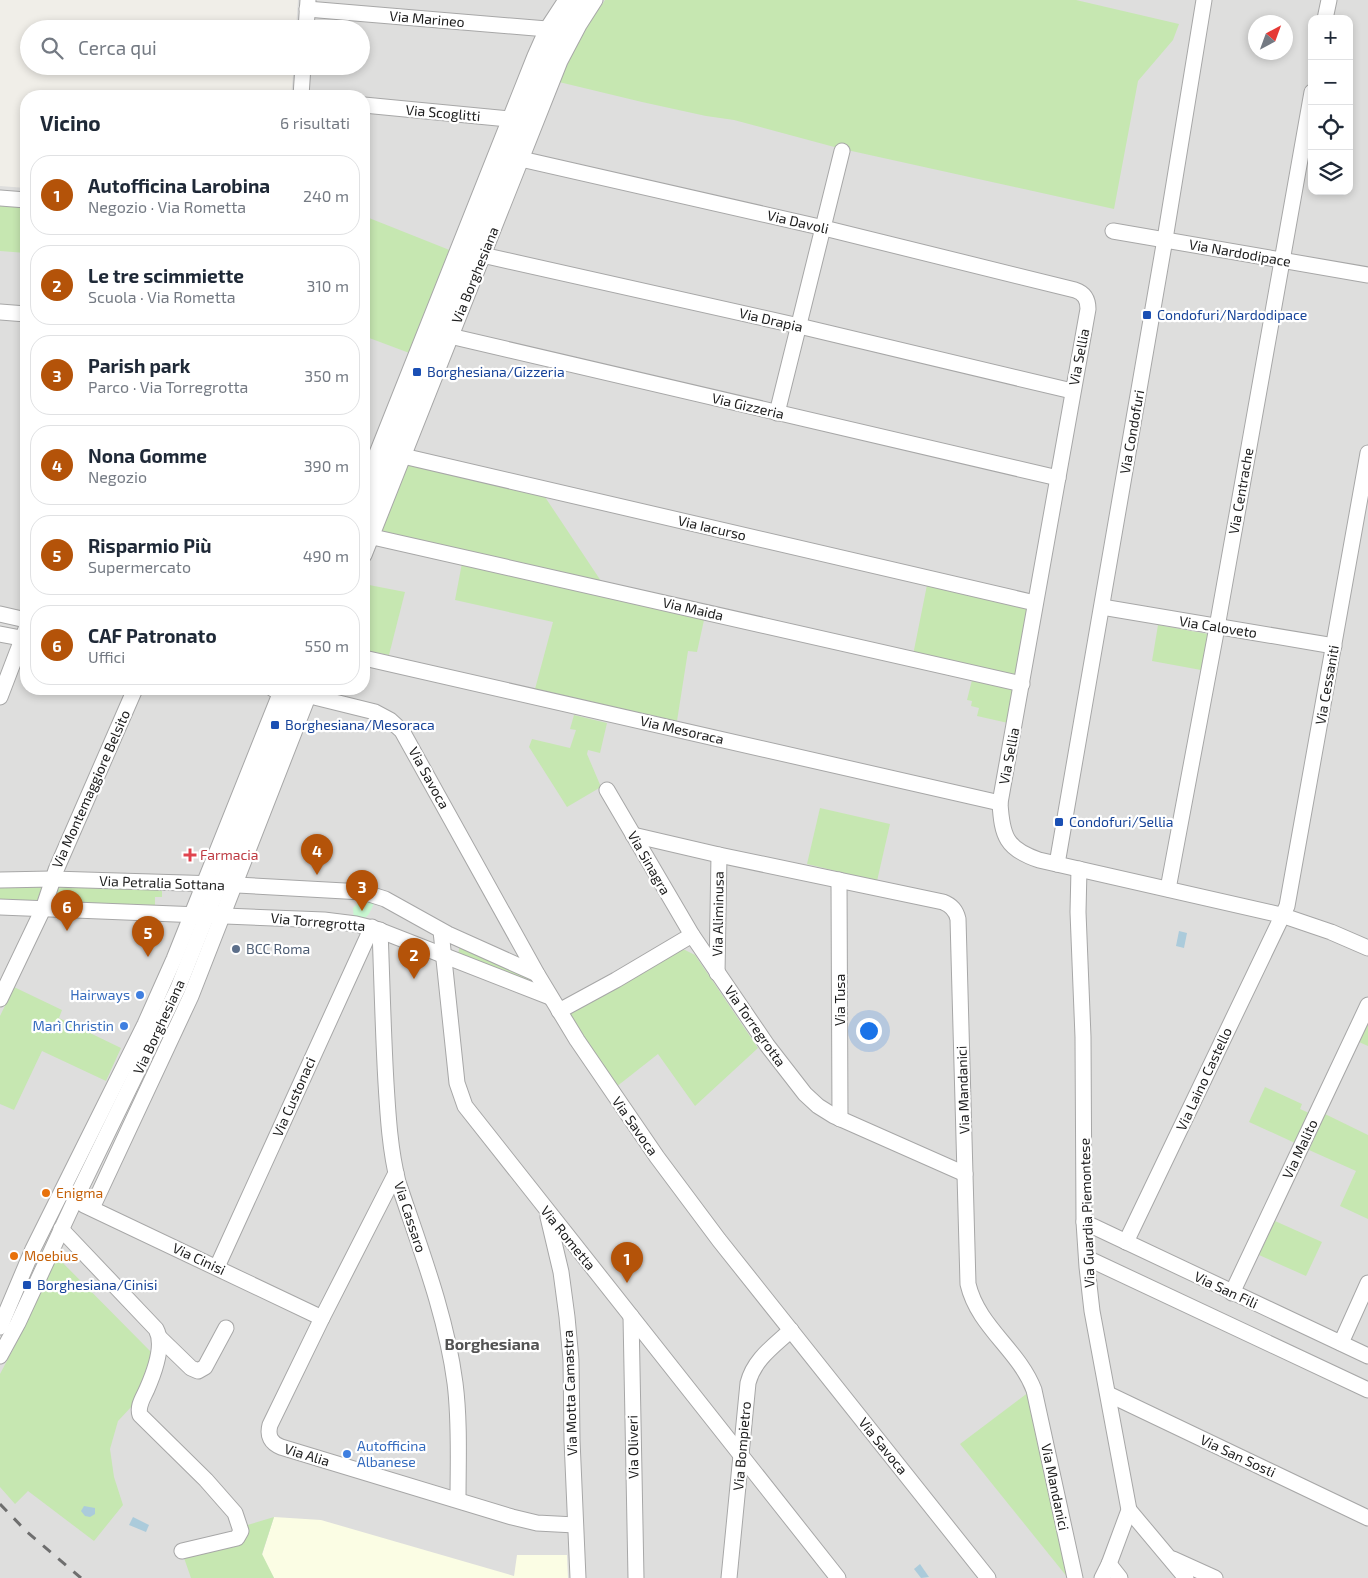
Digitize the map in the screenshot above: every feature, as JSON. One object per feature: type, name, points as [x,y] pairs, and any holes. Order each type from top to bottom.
[{"type":"street","name":"Via Borghesiana","points":[[370,472],[516,119],[547,28],[566,0]]},
{"type":"street","name":"Via Borghesiana","points":[[370,527],[396,455],[554,59],[561,30],[579,0]]},
{"type":"street","name":"Via Borghesiana","points":[[514,158],[516,119],[554,59],[595,0]]},
{"type":"street","name":"Via Condofuri","points":[[1057,864],[1165,239],[1204,0]]},
{"type":"street","points":[[1326,15],[1329,0]]},
{"type":"street","name":"Via Marineo","points":[[308,4],[547,28]]},
{"type":"street","points":[[307,20],[308,4]]},
{"type":"street","points":[[301,90],[302,75]]},
{"type":"street","name":"Via Centrache","points":[[1168,889],[1217,627],[1310,105]]},
{"type":"street","name":"Via Scoglitti","points":[[370,106],[516,119]]},
{"type":"street","points":[[777,413],[842,151]]},
{"type":"street","name":"Via Davoli","points":[[514,158],[824,228],[1075,290],[1081,292],[1085,297]]},
{"type":"street","points":[[0,198],[20,200]]},
{"type":"street","name":"Via Nardodipace","points":[[1113,231],[1368,275]]},
{"type":"street","name":"Via Drapia","points":[[476,254],[799,326],[1072,391]]},
{"type":"street","name":"Via Sellia","points":[[1085,297],[1088,309],[1000,803],[1002,829],[1010,843],[1025,855],[1281,915],[1325,930],[1368,948]]},
{"type":"street","points":[[0,312],[20,314]]},
{"type":"street","name":"Via Gizzeria","points":[[444,334],[1058,478]]},
{"type":"street","name":"Via Cessaniti","points":[[1281,915],[1287,906],[1368,453]]},
{"type":"street","name":"Via Borghesiana","points":[[370,508],[396,455]]},
{"type":"street","name":"Via Iacurso","points":[[396,455],[1035,603]]},
{"type":"street","name":"Via Maida","points":[[370,536],[1022,684]]},
{"type":"street","name":"Via Caloveto","points":[[1102,608],[1334,646]]},
{"type":"street","points":[[0,614],[20,619]]},
{"type":"street","points":[[0,634],[20,636]]},
{"type":"street","points":[[0,697],[20,648]]},
{"type":"street","name":"Via Mesoraca","points":[[370,659],[1000,803]]},
{"type":"street","name":"Via Montemaggiore Belsito","points":[[0,999],[42,909],[52,879],[132,695]]},
{"type":"street","name":"Via Borghesiana","points":[[0,1356],[5,1328],[34,1249],[145,1024],[174,959],[199,915],[294,695]]},
{"type":"street","name":"Via Borghesiana","points":[[92,1208],[185,1008],[222,916],[234,885],[295,695]]},
{"type":"street","name":"Via Savoca","points":[[311,695],[375,712],[390,720],[402,731],[550,997],[599,1074],[657,1157],[713,1232],[988,1578]]},
{"type":"street","name":"Via Sinagra","points":[[607,790],[692,934]]},
{"type":"street","name":"Via Mandanici","points":[[633,835],[945,903],[951,906],[956,913],[965,1174],[966,1270],[970,1296],[983,1319],[1027,1375],[1034,1390],[1075,1578]]},
{"type":"street","name":"Via Aliminusa","points":[[718,973],[719,855]]},
{"type":"street","name":"Via Guardia Piemontese","points":[[1079,869],[1078,912],[1083,1054],[1084,1222],[1091,1301],[1129,1510]]},
{"type":"street","name":"Via Petralia Sottana","points":[[0,880],[52,879],[234,885]]},
{"type":"street","name":"Via Tusa","points":[[839,880],[840,1119]]},
{"type":"street","points":[[234,885],[368,893],[392,902],[441,930],[537,974]]},
{"type":"street","points":[[0,907],[222,916]]},
{"type":"street","name":"Via Borghesiana","points":[[5,1328],[61,1229],[167,1010],[188,964],[199,915]]},
{"type":"street","name":"Via Laino Castello","points":[[1126,1242],[1281,915]]},
{"type":"street","name":"Via Torregrotta","points":[[222,916],[324,920],[376,929],[550,997]]},
{"type":"street","name":"Via Cassaro","points":[[376,929],[388,1116],[396,1173],[435,1298],[449,1350],[457,1408],[458,1500]]},
{"type":"street","name":"Via Custonaci","points":[[217,1267],[376,929]]},
{"type":"street","name":"Via Rometta","points":[[441,930],[457,1083],[460,1096],[474,1120],[838,1578]]},
{"type":"street","points":[[559,1011],[616,980],[692,934]]},
{"type":"street","name":"Via Torregrotta","points":[[692,934],[773,1053],[800,1088],[818,1106],[840,1119],[965,1174]]},
{"type":"street","name":"Via Malito","points":[[1232,1293],[1368,1005]]},
{"type":"street","name":"Via Alia","points":[[396,1173],[270,1425],[268,1431],[269,1438],[274,1444],[281,1447],[525,1520],[575,1525]]},
{"type":"street","name":"Via Cinisi","points":[[75,1200],[322,1318]]},
{"type":"street","name":"Via Motta Camastra","points":[[546,1211],[562,1277],[568,1317],[578,1578]]},
{"type":"street","name":"Via San Fili","points":[[1084,1222],[1368,1356]]},
{"type":"street","points":[[61,1229],[152,1322],[160,1338],[191,1368],[198,1370],[205,1367],[226,1328]]},
{"type":"street","points":[[1087,1258],[1368,1390]]},
{"type":"street","points":[[1341,1343],[1368,1283]]},
{"type":"street","name":"Via Oliveri","points":[[630,1316],[636,1578]]},
{"type":"street","name":"Via Bompietro","points":[[729,1578],[746,1393],[751,1373],[762,1357],[791,1330]]},
{"type":"street","points":[[160,1338],[152,1376],[140,1405],[140,1415],[212,1485],[235,1513],[241,1531],[239,1536],[233,1540],[182,1551]]},
{"type":"street","name":"Via San Sosti","points":[[1108,1394],[1368,1518]]},
{"type":"street","points":[[1102,1578],[1129,1510],[1186,1578]]},
{"type":"street","points":[[1170,1558],[1215,1578]]},
{"type":"street","points":[[1109,1564],[1120,1578]]},
{"type":"shaded area","points":[[298,0],[1368,0],[1368,1578],[0,1578],[0,186],[20,188],[20,695],[370,695],[370,90],[292,90],[293,75],[370,75],[370,20],[297,20]]},
{"type":"shaded area","points":[[274,1517],[321,1520],[514,1576],[517,1555],[567,1555],[568,1578],[274,1578],[262,1555]]},
{"type":"green space","points":[[605,0],[1076,0],[1179,24],[1173,40],[1138,81],[1114,209],[838,148],[734,120],[706,116],[559,82],[582,34]]},
{"type":"green space","points":[[0,205],[20,207],[20,253],[0,251]]},
{"type":"green space","points":[[370,218],[452,251],[412,354],[370,338]]},
{"type":"green space","points":[[407,464],[543,494],[603,584],[377,534]]},
{"type":"green space","points":[[462,563],[704,620],[697,652],[688,651],[677,721],[535,689],[553,622],[455,600]]},
{"type":"green space","points":[[370,585],[405,592],[389,655],[370,651]]},
{"type":"green space","points":[[927,585],[1031,606],[1016,677],[913,655]]},
{"type":"green space","points":[[1158,625],[1208,634],[1201,670],[1152,661]]},
{"type":"green space","points":[[972,680],[1015,689],[1008,723],[977,716],[979,708],[971,706],[972,701],[967,700]]},
{"type":"green space","points":[[574,715],[607,723],[600,753],[588,750],[587,754],[601,787],[567,807],[529,747],[532,739],[570,748],[576,730],[570,729]]},
{"type":"green space","points":[[820,808],[890,824],[877,881],[807,864]]},
{"type":"green space","points":[[0,882],[48,883],[42,902],[0,901]]},
{"type":"green space","points":[[58,886],[162,890],[162,897],[155,897],[155,905],[54,902]]},
{"type":"green space","points":[[360,901],[375,901],[369,914],[362,921],[354,921],[353,908]]},
{"type":"green space","points":[[460,945],[526,974],[533,981],[531,983],[458,954]]},
{"type":"green space","points":[[677,950],[685,950],[695,955],[758,1048],[695,1106],[658,1054],[616,1087],[569,1014]]},
{"type":"green space","points":[[14,987],[62,1010],[59,1018],[121,1048],[106,1081],[42,1051],[14,1110],[0,1104],[0,1016]]},
{"type":"green space","points":[[1368,1022],[1368,1046],[1359,1042]]},
{"type":"green space","points":[[1265,1087],[1302,1104],[1300,1109],[1309,1113],[1295,1143],[1249,1122]]},
{"type":"green space","points":[[1325,1114],[1368,1135],[1368,1219],[1340,1206],[1356,1171],[1309,1150]]},
{"type":"green space","points":[[1275,1221],[1322,1242],[1306,1276],[1259,1255]]},
{"type":"green space","points":[[56,1256],[151,1352],[145,1386],[133,1405],[118,1421],[110,1449],[114,1477],[123,1505],[94,1541],[28,1491],[15,1504],[0,1487],[0,1374],[17,1342]]},
{"type":"green space","points":[[1029,1392],[1068,1578],[960,1444]]},
{"type":"green space","points":[[274,1517],[262,1554],[274,1578],[191,1578],[183,1555],[241,1539],[244,1526]]},
{"type":"water","points":[[1179,931],[1187,933],[1184,948],[1176,946]]},
{"type":"water","points":[[84,1506],[95,1508],[95,1514],[90,1517],[85,1516],[81,1511]]},
{"type":"water","points":[[133,1517],[149,1525],[146,1532],[129,1525]]},
{"type":"water","points":[[920,1564],[929,1577],[921,1578],[914,1569]]},
{"type":"railway","points":[[0,1504],[27,1532],[81,1578]]},
{"type":"place","name":"Condofuri/Nardodipace","points":[[1147,315]]},
{"type":"place","name":"Borghesiana/Gizzeria","points":[[417,372]]},
{"type":"place","name":"Borghesiana/Mesoraca","points":[[275,725]]},
{"type":"place","name":"Condofuri/Sellia","points":[[1059,822]]},
{"type":"place","name":"Farmacia","points":[[190,855]]},
{"type":"place","name":"Nona Gomme","points":[[317,875]]},
{"type":"place","name":"Parish park","points":[[362,911]]},
{"type":"place","name":"CAF Patronato","points":[[67,931]]},
{"type":"place","name":"BCC Roma","points":[[236,949]]},
{"type":"place","name":"Risparmio Più","points":[[148,957]]},
{"type":"place","name":"Le tre scimmiette","points":[[414,979]]},
{"type":"place","name":"Hairways","points":[[140,995]]},
{"type":"place","name":"Marì Christin","points":[[124,1026]]},
{"type":"place","name":"Enigma","points":[[46,1193]]},
{"type":"place","name":"Moebius","points":[[14,1256]]},
{"type":"place","name":"Autofficina Larobina","points":[[627,1283]]},
{"type":"place","name":"Borghesiana/Cinisi","points":[[27,1285]]},
{"type":"place","name":"Autofficina Albanese","points":[[347,1454]]},
{"type":"district","name":"Borghesiana","points":[[492,1344]]}]
